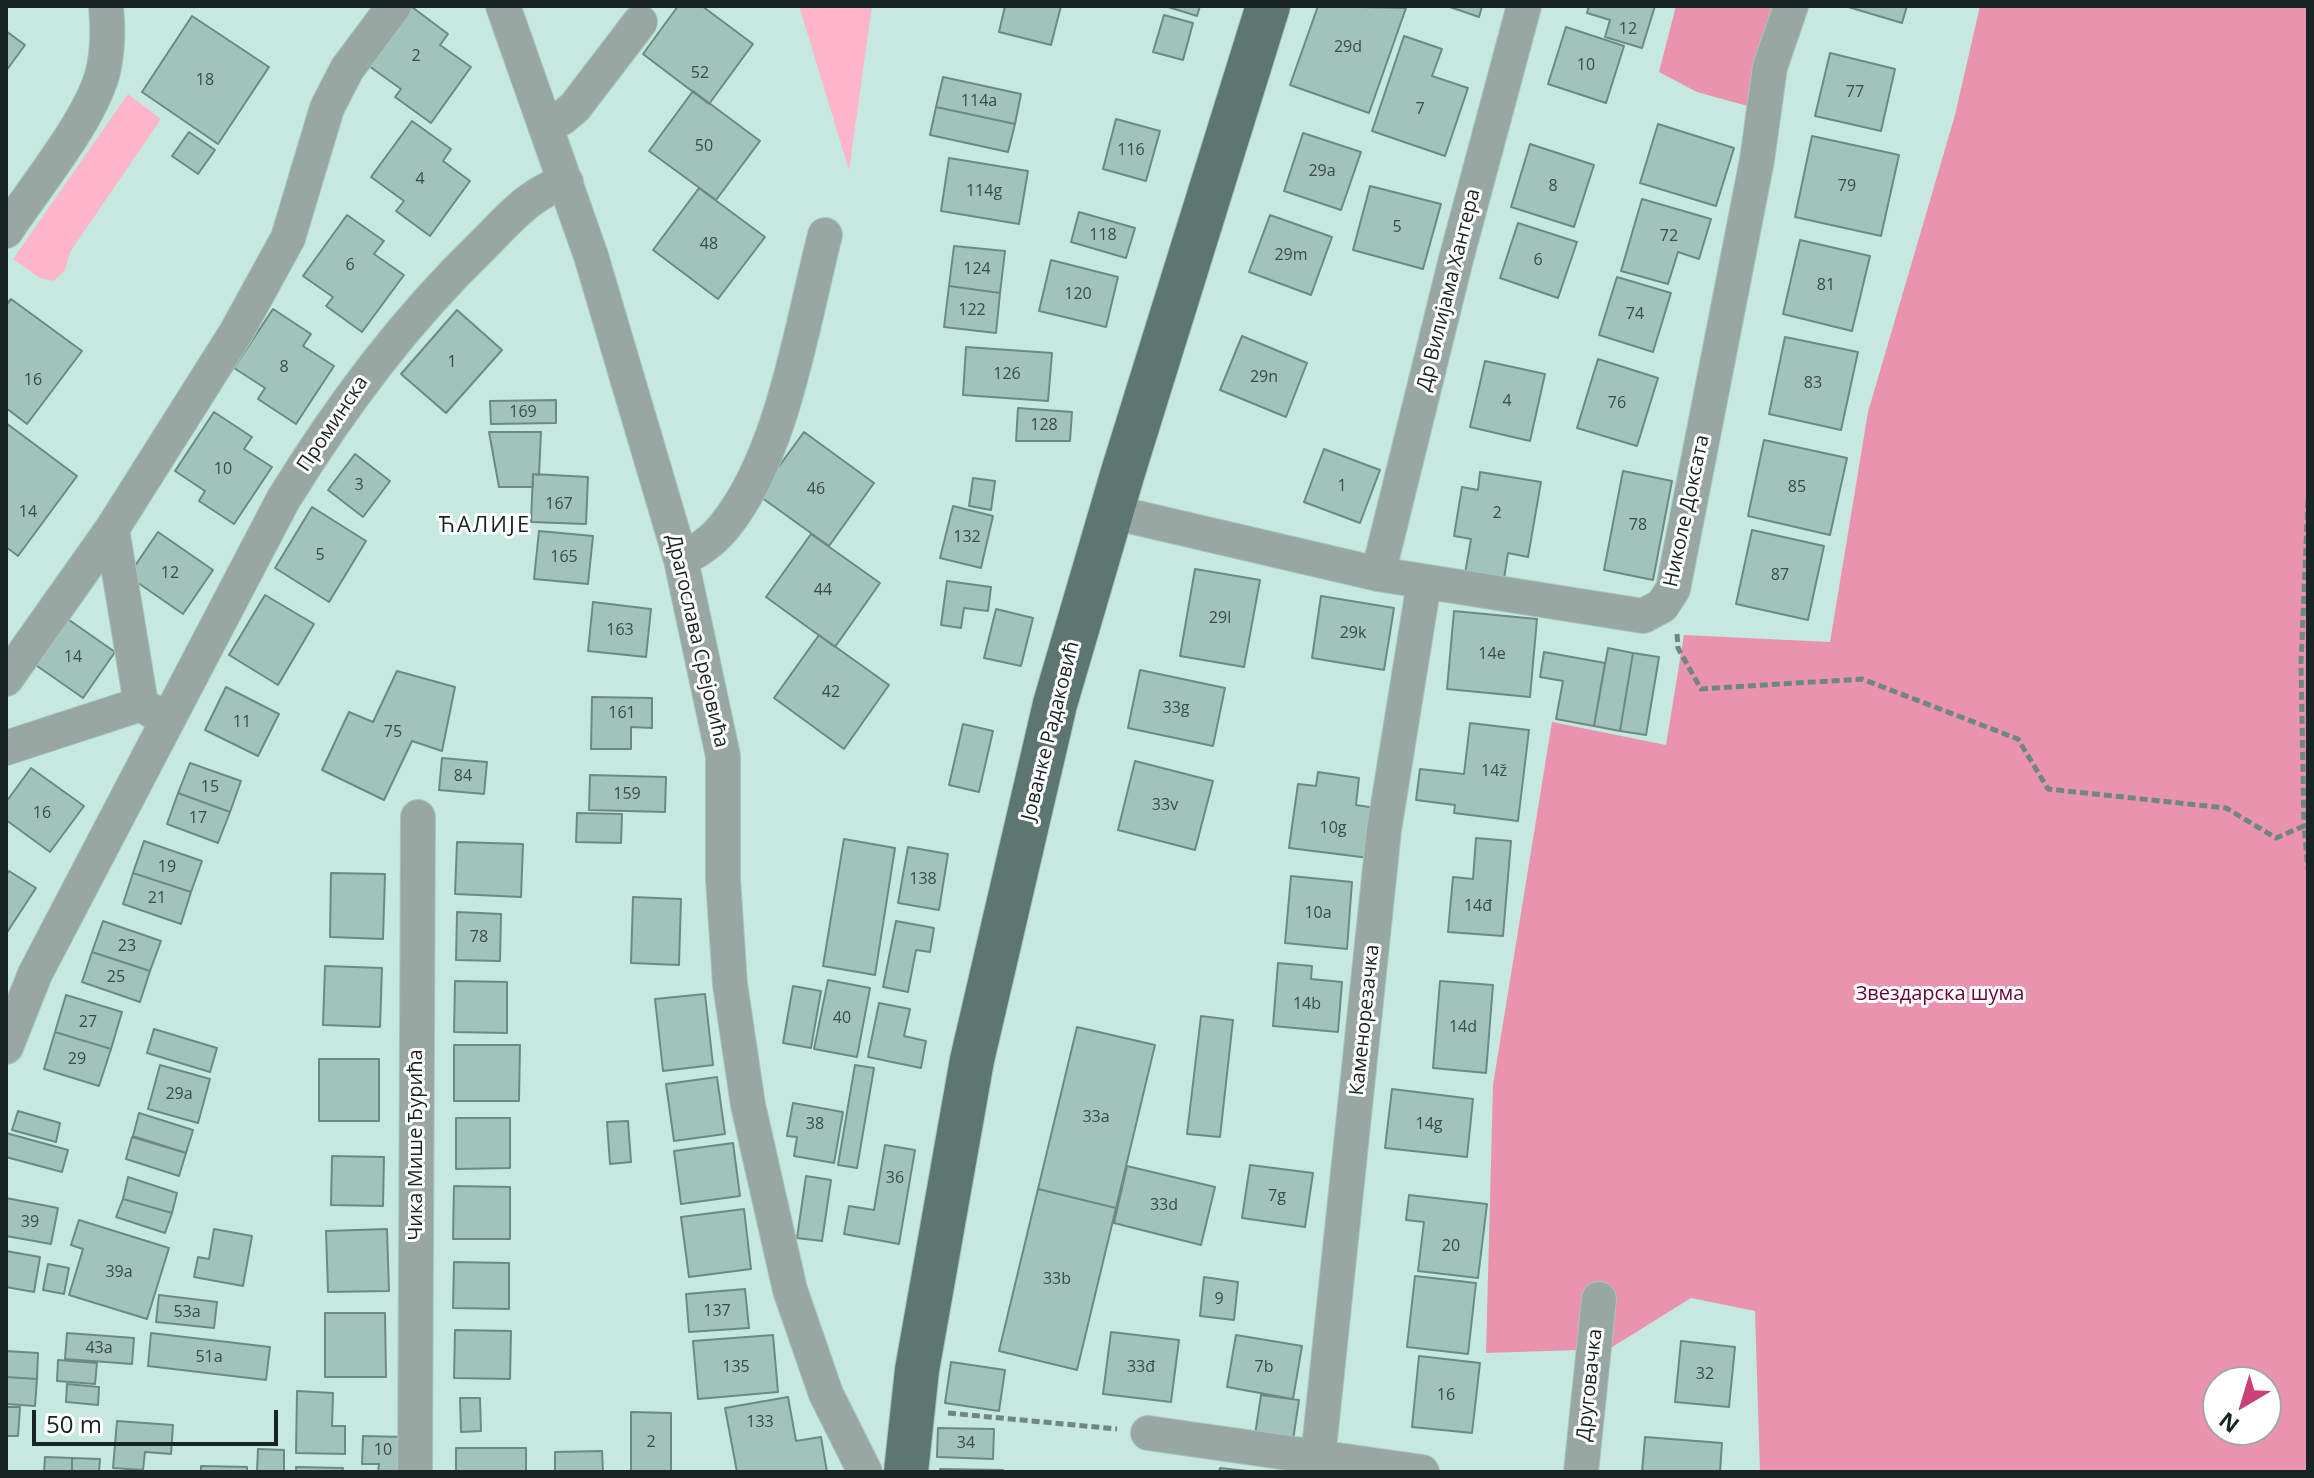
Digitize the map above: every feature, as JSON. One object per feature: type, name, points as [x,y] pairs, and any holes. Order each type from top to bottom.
[{"type":"main road","name":"Јованке Радаковић","points":[[906,1472],[911,1411],[972,1060],[1055,704],[1268,6]]},
{"type":"street","points":[[6,231],[84,115],[104,71],[108,33],[106,6]]},
{"type":"street","points":[[6,679],[112,529],[237,331],[288,238],[304,196],[327,108],[347,69],[394,6]]},
{"type":"street","name":"Драгослава Срејовића","points":[[503,6],[546,123],[624,362],[681,560],[723,756],[723,879],[730,984],[748,1105],[790,1290],[826,1394],[865,1472]]},
{"type":"street","name":"Др Вилијама Хантера","points":[[1378,574],[1455,263],[1524,6]]},
{"type":"street","name":"Николе Доксата","points":[[1112,512],[1424,583],[1643,616],[1662,606],[1673,589],[1757,160],[1770,67],[1791,6]]},
{"type":"street","points":[[546,123],[562,118],[575,107],[640,22]]},
{"type":"street","name":"Проминска","points":[[6,1047],[35,974],[155,713],[283,500],[367,374],[407,322],[541,191],[566,182]]},
{"type":"street","points":[[681,560],[707,544],[723,528],[742,501],[772,437],[825,235]]},
{"type":"street","points":[[6,748],[155,713],[112,529]]},
{"type":"street","name":"Каменорезачка","points":[[1318,1458],[1384,830],[1424,583]]},
{"type":"street","name":"Чика Мише Ђурића","points":[[415,1472],[418,817]]},
{"type":"street","name":"Друговачка","points":[[1581,1472],[1599,1299]]},
{"type":"street","points":[[1148,1433],[1283,1463],[1318,1458],[1422,1472]]},
{"type":"path","points":[[2308,500],[2301,663],[2308,869]]},
{"type":"path","points":[[1673,589],[1678,648],[1701,689],[1862,679],[2018,739],[2048,789],[2226,808],[2276,838],[2306,826]]},
{"type":"path","points":[[911,1411],[1148,1433]]},
{"type":"shaded area","points":[[799,6],[872,6],[849,170]]},
{"type":"shaded area","points":[[128,94],[161,119],[70,252],[65,270],[54,281],[40,278],[13,259]]},
{"type":"green space","points":[[1676,6],[1790,6],[1762,110],[1697,92],[1659,72]]},
{"type":"green space","name":"Звездарска шума","points":[[1980,6],[2308,6],[2308,1472],[1760,1472],[1755,1311],[1691,1298],[1609,1349],[1486,1353],[1493,1085],[1552,722],[1666,745],[1684,635],[1830,642],[1868,412],[1955,115]]},
{"type":"building","points":[[678,6],[702,6],[753,44],[709,104],[643,54]]},
{"type":"building","points":[[1005,6],[1061,6],[1051,45],[999,32]]},
{"type":"building","points":[[1165,6],[1200,6],[1197,16]]},
{"type":"building","points":[[1318,6],[1406,8],[1369,113],[1290,85]]},
{"type":"building","points":[[1447,6],[1482,6],[1479,17]]},
{"type":"building","points":[[1589,6],[1655,6],[1642,48],[1605,37],[1610,20],[1587,13]]},
{"type":"building","points":[[1845,6],[1907,6],[1902,23]]},
{"type":"building","points":[[412,7],[448,34],[440,45],[471,67],[431,123],[395,97],[401,89],[369,66]]},
{"type":"building","points":[[1164,15],[1193,23],[1183,60],[1153,52]]},
{"type":"building","points":[[192,16],[269,67],[218,144],[142,92]]},
{"type":"building","points":[[1566,27],[1624,46],[1606,103],[1548,84]]},
{"type":"building","points":[[6,31],[25,45],[6,71]]},
{"type":"building","points":[[1404,36],[1442,49],[1432,76],[1468,88],[1445,156],[1372,131]]},
{"type":"building","points":[[1830,53],[1895,69],[1881,131],[1815,116]]},
{"type":"building","points":[[943,77],[1021,94],[1015,124],[936,107]]},
{"type":"building","points":[[693,91],[760,141],[716,200],[649,151]]},
{"type":"building","points":[[936,107],[1015,124],[1008,152],[930,135]]},
{"type":"building","points":[[1116,119],[1160,131],[1146,181],[1103,169]]},
{"type":"building","points":[[412,121],[451,149],[443,161],[470,181],[430,236],[396,211],[404,201],[371,177]]},
{"type":"building","points":[[1658,124],[1734,148],[1716,206],[1640,183]]},
{"type":"building","points":[[189,132],[215,150],[198,174],[172,156]]},
{"type":"building","points":[[1303,133],[1361,152],[1341,210],[1284,191]]},
{"type":"building","points":[[1812,136],[1899,155],[1881,236],[1795,217]]},
{"type":"building","points":[[1530,144],[1594,165],[1574,227],[1511,207]]},
{"type":"building","points":[[949,158],[1028,171],[1019,224],[941,211]]},
{"type":"building","points":[[1370,186],[1441,204],[1423,269],[1353,250]]},
{"type":"building","points":[[699,188],[765,237],[718,299],[653,250]]},
{"type":"building","points":[[1642,199],[1711,219],[1699,259],[1678,252],[1668,284],[1621,271]]},
{"type":"building","points":[[1079,212],[1135,228],[1126,258],[1071,242]]},
{"type":"building","points":[[347,215],[384,241],[374,254],[404,275],[362,332],[326,306],[333,297],[303,276]]},
{"type":"building","points":[[1270,215],[1332,237],[1311,295],[1249,272]]},
{"type":"building","points":[[1518,223],[1577,242],[1558,298],[1500,278]]},
{"type":"building","points":[[1800,240],[1870,256],[1852,331],[1783,314]]},
{"type":"building","points":[[954,246],[1005,251],[1000,293],[949,286]]},
{"type":"building","points":[[1051,260],[1118,277],[1106,327],[1039,311]]},
{"type":"building","points":[[1617,277],[1671,293],[1653,352],[1599,335]]},
{"type":"building","points":[[949,286],[1000,293],[996,333],[944,327]]},
{"type":"building","points":[[11,299],[82,351],[27,424],[6,408],[6,305]]},
{"type":"building","points":[[273,309],[311,334],[303,346],[334,366],[296,424],[258,399],[265,388],[234,368]]},
{"type":"building","points":[[457,310],[502,350],[446,413],[401,374]]},
{"type":"building","points":[[1242,336],[1307,363],[1286,417],[1220,390]]},
{"type":"building","points":[[1785,337],[1858,352],[1841,430],[1769,414]]},
{"type":"building","points":[[966,347],[1052,353],[1048,401],[963,395]]},
{"type":"building","points":[[1598,359],[1658,378],[1637,446],[1577,428]]},
{"type":"building","points":[[1485,361],[1545,374],[1530,441],[1470,427]]},
{"type":"building","points":[[556,400],[556,423],[491,424],[490,401]]},
{"type":"building","points":[[1018,408],[1072,412],[1070,441],[1016,441]]},
{"type":"building","points":[[214,412],[252,437],[244,449],[272,467],[234,524],[199,501],[205,491],[175,471]]},
{"type":"building","points":[[6,423],[77,476],[18,556],[6,547]]},
{"type":"building","points":[[489,432],[541,432],[539,475],[533,474],[533,487],[499,487]]},
{"type":"building","points":[[804,432],[874,483],[829,546],[758,495]]},
{"type":"building","points":[[1764,440],[1847,458],[1830,535],[1748,516]]},
{"type":"building","points":[[1324,449],[1380,470],[1360,523],[1304,502]]},
{"type":"building","points":[[355,454],[390,481],[363,517],[328,490]]},
{"type":"building","points":[[1623,471],[1672,481],[1653,580],[1604,570]]},
{"type":"building","points":[[1480,472],[1541,482],[1528,557],[1508,553],[1503,585],[1464,579],[1471,539],[1454,536],[1462,487],[1478,490]]},
{"type":"building","points":[[533,474],[588,477],[586,524],[531,522]]},
{"type":"building","points":[[973,478],[995,481],[991,510],[969,506]]},
{"type":"building","points":[[953,506],[993,516],[981,568],[940,558]]},
{"type":"building","points":[[312,507],[366,541],[329,602],[275,568]]},
{"type":"building","points":[[1752,530],[1824,546],[1808,620],[1736,604]]},
{"type":"building","points":[[539,531],[593,536],[588,584],[534,579]]},
{"type":"building","points":[[158,532],[213,570],[183,614],[128,576]]},
{"type":"building","points":[[811,534],[880,583],[835,647],[766,597]]},
{"type":"building","points":[[1195,569],[1260,580],[1244,667],[1180,656]]},
{"type":"building","points":[[947,581],[991,587],[988,611],[964,608],[961,628],[941,625]]},
{"type":"building","points":[[265,595],[314,624],[278,685],[229,655]]},
{"type":"building","points":[[1321,596],[1394,608],[1384,670],[1312,658]]},
{"type":"building","points":[[593,602],[651,609],[646,657],[588,651]]},
{"type":"building","points":[[996,609],[1033,618],[1021,666],[984,658]]},
{"type":"building","points":[[1454,611],[1537,619],[1530,697],[1447,689]]},
{"type":"building","points":[[62,615],[115,652],[83,698],[30,661]]},
{"type":"building","points":[[819,635],[889,685],[844,749],[774,698]]},
{"type":"building","points":[[1608,648],[1633,653],[1620,731],[1594,726]]},
{"type":"building","points":[[1544,652],[1605,663],[1594,726],[1556,719],[1563,681],[1540,677]]},
{"type":"building","points":[[1633,653],[1659,657],[1646,735],[1620,731]]},
{"type":"building","points":[[1140,670],[1225,688],[1213,746],[1128,728]]},
{"type":"building","points":[[397,671],[455,687],[442,751],[412,741],[384,800],[322,770],[349,712],[373,722]]},
{"type":"building","points":[[226,687],[279,714],[258,756],[205,730]]},
{"type":"building","points":[[592,697],[652,698],[652,728],[631,727],[631,749],[591,749]]},
{"type":"building","points":[[1470,723],[1529,730],[1518,821],[1454,813],[1455,805],[1416,800],[1420,769],[1464,774]]},
{"type":"building","points":[[963,724],[993,731],[979,792],[949,785]]},
{"type":"building","points":[[442,758],[487,762],[484,794],[439,790]]},
{"type":"building","points":[[1135,761],[1213,781],[1195,850],[1118,830]]},
{"type":"building","points":[[190,763],[241,781],[230,812],[178,793]]},
{"type":"building","points":[[31,768],[84,806],[50,852],[6,820],[6,802]]},
{"type":"building","points":[[1318,772],[1359,778],[1356,805],[1376,808],[1369,858],[1289,848],[1298,784],[1316,786]]},
{"type":"building","points":[[590,775],[666,777],[665,812],[589,810]]},
{"type":"building","points":[[178,793],[230,812],[218,843],[167,824]]},
{"type":"building","points":[[577,813],[622,814],[621,843],[576,842]]},
{"type":"building","points":[[1476,838],[1511,841],[1503,936],[1448,932],[1453,877],[1473,879]]},
{"type":"building","points":[[844,839],[895,848],[875,975],[823,966]]},
{"type":"building","points":[[144,841],[202,861],[191,892],[133,873]]},
{"type":"building","points":[[457,842],[523,844],[521,897],[455,894]]},
{"type":"building","points":[[908,847],[948,854],[939,910],[898,903]]},
{"type":"building","points":[[9,871],[36,888],[6,934],[6,875]]},
{"type":"building","points":[[133,873],[191,892],[181,924],[123,904]]},
{"type":"building","points":[[331,873],[385,874],[383,939],[330,937]]},
{"type":"building","points":[[1291,876],[1352,882],[1347,949],[1285,943]]},
{"type":"building","points":[[633,897],[681,899],[679,965],[631,963]]},
{"type":"building","points":[[457,912],[501,914],[500,961],[456,960]]},
{"type":"building","points":[[103,921],[161,941],[150,971],[92,952]]},
{"type":"building","points":[[896,921],[934,928],[930,952],[916,950],[908,992],[883,987]]},
{"type":"building","points":[[92,952],[150,971],[140,1002],[82,982]]},
{"type":"building","points":[[1278,963],[1312,966],[1311,979],[1342,982],[1338,1032],[1273,1026]]},
{"type":"building","points":[[325,966],[382,968],[380,1027],[323,1025]]},
{"type":"building","points":[[828,980],[870,988],[857,1057],[814,1049]]},
{"type":"building","points":[[455,981],[507,982],[507,1033],[454,1032]]},
{"type":"building","points":[[1440,981],[1493,985],[1486,1073],[1433,1068]]},
{"type":"building","points":[[793,986],[821,991],[811,1048],[783,1043]]},
{"type":"building","points":[[705,994],[713,1065],[663,1071],[655,999]]},
{"type":"building","points":[[66,995],[122,1012],[111,1049],[55,1032]]},
{"type":"building","points":[[879,1003],[910,1009],[904,1036],[926,1041],[921,1068],[868,1057]]},
{"type":"building","points":[[1201,1016],[1233,1020],[1220,1137],[1187,1134]]},
{"type":"building","points":[[1077,1027],[1155,1045],[1116,1208],[1038,1189]]},
{"type":"building","points":[[154,1029],[217,1048],[210,1072],[147,1053]]},
{"type":"building","points":[[55,1032],[111,1049],[99,1086],[44,1069]]},
{"type":"building","points":[[454,1045],[520,1045],[519,1101],[454,1101]]},
{"type":"building","points":[[319,1059],[379,1059],[379,1121],[319,1121]]},
{"type":"building","points":[[160,1065],[210,1079],[198,1123],[148,1109]]},
{"type":"building","points":[[855,1065],[874,1068],[857,1168],[838,1165]]},
{"type":"building","points":[[717,1077],[725,1134],[674,1141],[666,1084]]},
{"type":"building","points":[[1392,1089],[1473,1099],[1467,1157],[1385,1148]]},
{"type":"building","points":[[793,1103],[843,1112],[834,1163],[794,1156],[797,1137],[787,1136]]},
{"type":"building","points":[[18,1111],[60,1123],[56,1142],[12,1130]]},
{"type":"building","points":[[139,1113],[193,1130],[186,1153],[133,1136]]},
{"type":"building","points":[[456,1118],[510,1118],[510,1168],[456,1169]]},
{"type":"building","points":[[628,1121],[631,1162],[610,1164],[607,1122]]},
{"type":"building","points":[[6,1133],[68,1150],[62,1172],[6,1157]]},
{"type":"building","points":[[132,1137],[186,1153],[179,1176],[126,1159]]},
{"type":"building","points":[[733,1143],[740,1196],[681,1204],[674,1151]]},
{"type":"building","points":[[885,1145],[915,1150],[899,1244],[844,1234],[849,1206],[874,1210]]},
{"type":"building","points":[[332,1156],[384,1157],[383,1206],[331,1205]]},
{"type":"building","points":[[1250,1165],[1313,1173],[1305,1227],[1242,1218]]},
{"type":"building","points":[[1127,1166],[1215,1187],[1201,1245],[1114,1223]]},
{"type":"building","points":[[806,1176],[831,1180],[822,1241],[797,1238]]},
{"type":"building","points":[[128,1177],[177,1193],[172,1213],[123,1199]]},
{"type":"building","points":[[454,1186],[510,1187],[510,1239],[453,1239]]},
{"type":"building","points":[[1038,1189],[1116,1208],[1077,1370],[999,1351]]},
{"type":"building","points":[[1409,1195],[1487,1204],[1478,1278],[1418,1271],[1424,1222],[1406,1220]]},
{"type":"building","points":[[6,1198],[58,1208],[51,1244],[6,1236]]},
{"type":"building","points":[[123,1199],[172,1213],[165,1233],[116,1217]]},
{"type":"building","points":[[744,1209],[751,1269],[689,1277],[681,1217]]},
{"type":"building","points":[[79,1220],[169,1248],[147,1319],[69,1295],[83,1249],[71,1245]]},
{"type":"building","points":[[214,1229],[252,1236],[243,1286],[194,1277],[198,1257],[209,1259]]},
{"type":"building","points":[[387,1229],[389,1291],[328,1292],[326,1231]]},
{"type":"building","points":[[6,1251],[40,1257],[34,1292],[6,1287]]},
{"type":"building","points":[[454,1262],[509,1263],[509,1309],[453,1308]]},
{"type":"building","points":[[48,1264],[69,1268],[64,1294],[43,1290]]},
{"type":"building","points":[[1415,1276],[1476,1283],[1468,1354],[1407,1347]]},
{"type":"building","points":[[1204,1277],[1238,1282],[1234,1320],[1200,1316]]},
{"type":"building","points":[[745,1289],[749,1328],[689,1332],[686,1294]]},
{"type":"building","points":[[159,1295],[217,1302],[214,1328],[156,1322]]},
{"type":"building","points":[[325,1313],[385,1313],[386,1377],[325,1377]]},
{"type":"building","points":[[455,1330],[511,1331],[510,1379],[454,1378]]},
{"type":"building","points":[[1111,1332],[1179,1340],[1171,1402],[1103,1394]]},
{"type":"building","points":[[67,1333],[134,1338],[132,1364],[65,1359]]},
{"type":"building","points":[[151,1333],[270,1347],[266,1380],[148,1366]]},
{"type":"building","points":[[773,1335],[778,1392],[698,1399],[693,1341]]},
{"type":"building","points":[[1236,1335],[1302,1346],[1293,1399],[1227,1387]]},
{"type":"building","points":[[1681,1341],[1735,1347],[1729,1407],[1675,1402]]},
{"type":"building","points":[[6,1351],[38,1353],[37,1379],[6,1377]]},
{"type":"building","points":[[1419,1356],[1480,1363],[1472,1433],[1412,1427]]},
{"type":"building","points":[[58,1360],[97,1363],[95,1384],[57,1381]]},
{"type":"building","points":[[951,1362],[1005,1370],[999,1411],[945,1403]]},
{"type":"building","points":[[6,1377],[37,1379],[35,1406],[6,1404]]},
{"type":"building","points":[[67,1384],[99,1387],[98,1405],[66,1402]]},
{"type":"building","points":[[297,1391],[333,1393],[332,1426],[345,1426],[345,1454],[296,1453]]},
{"type":"building","points":[[1261,1395],[1299,1400],[1293,1440],[1255,1435]]},
{"type":"building","points":[[788,1397],[796,1441],[821,1437],[827,1472],[737,1472],[725,1408]]},
{"type":"building","points":[[460,1398],[480,1398],[481,1431],[461,1432]]},
{"type":"building","points":[[6,1407],[20,1407],[18,1436],[6,1436]]},
{"type":"building","points":[[631,1412],[671,1413],[671,1472],[631,1472]]},
{"type":"building","points":[[117,1421],[173,1425],[171,1454],[145,1452],[143,1470],[113,1468]]},
{"type":"building","points":[[938,1428],[994,1429],[993,1459],[937,1457]]},
{"type":"building","points":[[363,1436],[404,1437],[403,1472],[378,1472],[379,1464],[362,1464]]},
{"type":"building","points":[[1645,1437],[1722,1443],[1720,1472],[1642,1472]]},
{"type":"building","points":[[456,1448],[526,1448],[526,1472],[456,1472]]},
{"type":"building","points":[[258,1449],[284,1450],[284,1472],[257,1472]]},
{"type":"building","points":[[602,1451],[603,1472],[555,1472],[555,1452]]},
{"type":"building","points":[[45,1457],[72,1458],[72,1472],[44,1472]]},
{"type":"building","points":[[72,1458],[100,1459],[99,1472],[72,1472]]},
{"type":"building","points":[[201,1466],[247,1467],[247,1472],[201,1472]]},
{"type":"building","points":[[296,1467],[343,1468],[342,1472],[296,1472]]},
{"type":"building","points":[[1220,1468],[1256,1472],[1219,1472]]},
{"type":"building","points":[[940,1469],[1003,1470],[1003,1472],[940,1472]]},
{"type":"district","name":"ЋАЛИЈЕ","points":[[485,526]]}]
